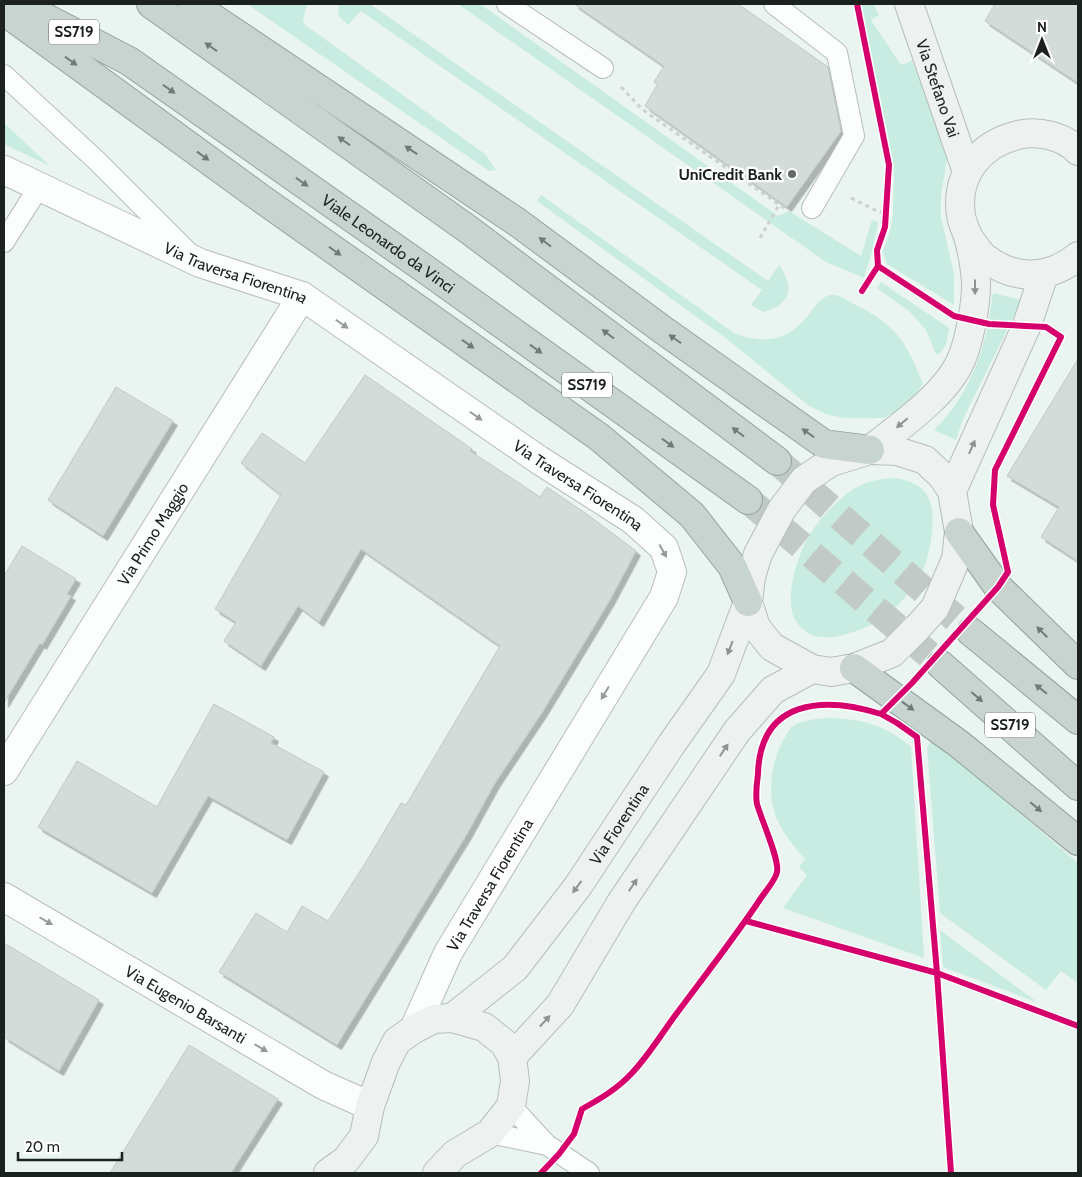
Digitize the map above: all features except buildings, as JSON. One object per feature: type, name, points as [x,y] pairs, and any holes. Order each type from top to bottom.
[{"type":"highway","name":"Viale Leonardo da Vinci","points":[[19,4],[129,61],[748,500]]},
{"type":"highway","points":[[151,4],[469,230],[778,461]]},
{"type":"highway","points":[[192,4],[517,222],[663,330],[824,444],[870,450]]},
{"type":"highway","points":[[4,11],[259,197],[599,437],[692,515],[732,566],[748,602]]},
{"type":"highway","points":[[959,532],[998,587],[1078,665]]},
{"type":"highway","name":"SS719","points":[[971,632],[1078,720]]},
{"type":"highway","name":"SS719","points":[[941,665],[1078,786]]},
{"type":"highway","points":[[854,668],[959,744],[1078,841]]},
{"type":"street","name":"Via Stefano Vai","points":[[909,4],[967,172]]},
{"type":"street","points":[[870,450],[940,392],[961,360],[972,320],[976,286],[969,238],[961,217],[960,194],[967,172],[982,152],[1002,139],[1026,133],[1051,135],[1076,147]]},
{"type":"street","name":"Via Traversa Fiorentina","points":[[4,170],[200,263],[302,296],[539,460],[633,520],[664,548],[672,572],[664,597],[448,953],[414,1029]]},
{"type":"street","points":[[969,238],[983,256],[1000,268],[1022,274],[1044,274],[1067,265],[1078,256]]},
{"type":"street","points":[[952,491],[1027,326],[1044,274]]},
{"type":"street","name":"Via Primo Maggio","points":[[4,771],[302,296]]},
{"type":"street","points":[[870,450],[897,451],[925,460],[942,476],[952,491],[959,532],[956,559],[934,608],[892,653],[854,668],[831,672],[812,669],[772,647],[756,627],[748,602],[751,577],[758,554],[782,509],[804,480],[830,462],[870,450]]},
{"type":"street","name":"Via Fiorentina","points":[[452,1018],[515,968],[578,886],[671,745],[721,674],[748,602]]},
{"type":"street","points":[[436,1173],[455,1154],[490,1133],[511,1106],[516,1081],[512,1056],[560,1005],[622,901],[737,730],[773,690],[812,669]]},
{"type":"street","name":"Via Eugenio Barsanti","points":[[4,897],[323,1085],[370,1106]]},
{"type":"street","name":"Via Fiorentina","points":[[328,1173],[346,1160],[364,1136],[370,1106],[386,1062],[397,1041],[414,1029],[434,1019],[452,1018],[484,1027],[504,1043],[512,1056]]},
{"type":"lane","points":[[507,4],[603,68]]},
{"type":"lane","points":[[774,4],[837,53],[854,136],[812,208]]},
{"type":"lane","points":[[4,75],[96,160],[200,263]]},
{"type":"lane","points":[[4,242],[39,187]]},
{"type":"lane","points":[[511,1106],[547,1145],[589,1173]]},
{"type":"lane","points":[[490,1133],[547,1145]]},
{"type":"path","points":[[603,68],[643,110],[779,205],[786,209],[812,208]]},
{"type":"path","points":[[825,186],[886,216],[887,203]]},
{"type":"path","points":[[760,238],[779,205]]},
{"type":"green space","points":[[247,4],[307,4],[303,20],[305,25],[485,154],[496,170],[489,171]]},
{"type":"green space","points":[[338,4],[370,4],[768,281],[779,265],[787,281],[788,294],[785,300],[773,309],[764,312],[751,305],[762,290],[361,11],[348,25],[339,16]]},
{"type":"green space","points":[[458,4],[480,4],[778,216],[789,211],[861,256],[872,220],[878,222],[864,278],[826,262]]},
{"type":"green space","points":[[860,4],[873,4],[879,15],[871,20],[901,65],[912,61],[932,108],[947,159],[941,195],[941,217],[954,274],[954,305],[887,264],[884,257],[883,250],[890,232],[893,215],[894,166]]},
{"type":"green space","points":[[4,123],[50,166],[4,144]]},
{"type":"green space","points":[[541,195],[734,333],[754,339],[773,339],[782,336],[799,326],[824,298],[830,295],[837,295],[879,318],[889,326],[911,356],[923,384],[911,402],[883,418],[845,418],[828,415],[809,406],[727,339],[537,201]]},
{"type":"green space","points":[[881,282],[949,328],[946,344],[940,354],[936,354],[926,330],[910,312],[877,288]]},
{"type":"green space","points":[[993,293],[1022,300],[963,419],[956,440],[934,430],[959,400],[968,384],[982,350]]},
{"type":"green space","points":[[895,478],[920,487],[932,508],[933,520],[930,545],[920,577],[888,615],[870,626],[839,636],[824,637],[810,634],[798,624],[793,616],[791,606],[792,583],[798,560],[806,541],[826,513],[852,490],[862,484]]},
{"type":"green space","points":[[829,718],[863,722],[883,728],[911,747],[924,958],[783,908],[807,875],[799,867],[805,859],[791,843],[775,815],[771,792],[773,768],[776,757],[791,728],[805,721]]},
{"type":"green space","points":[[933,739],[1078,863],[1078,983],[1061,971],[1046,990],[940,913],[927,747]]},
{"type":"green space","points":[[940,930],[1037,1002],[943,967]]},
{"type":"tunnel","points":[[777,461],[971,632]]},
{"type":"tunnel","points":[[748,500],[941,665]]},
{"type":"cycle path","points":[[857,4],[889,165],[885,227],[877,250],[878,266],[862,291]]},
{"type":"cycle path","points":[[541,1173],[574,1134],[582,1109],[620,1084],[642,1061],[774,879],[777,872],[776,858],[757,804],[756,796],[762,749],[770,730],[783,717],[799,709],[818,705],[838,705],[881,714],[912,683],[998,587],[1008,572],[993,505],[995,470],[1061,337],[1046,327],[989,324],[954,316],[878,266]]},
{"type":"cycle path","points":[[881,714],[917,737],[937,973],[951,1173]]},
{"type":"cycle path","points":[[746,921],[937,973],[1078,1026]]},
{"type":"place","name":"UniCredit Bank","points":[[792,174]]}]
